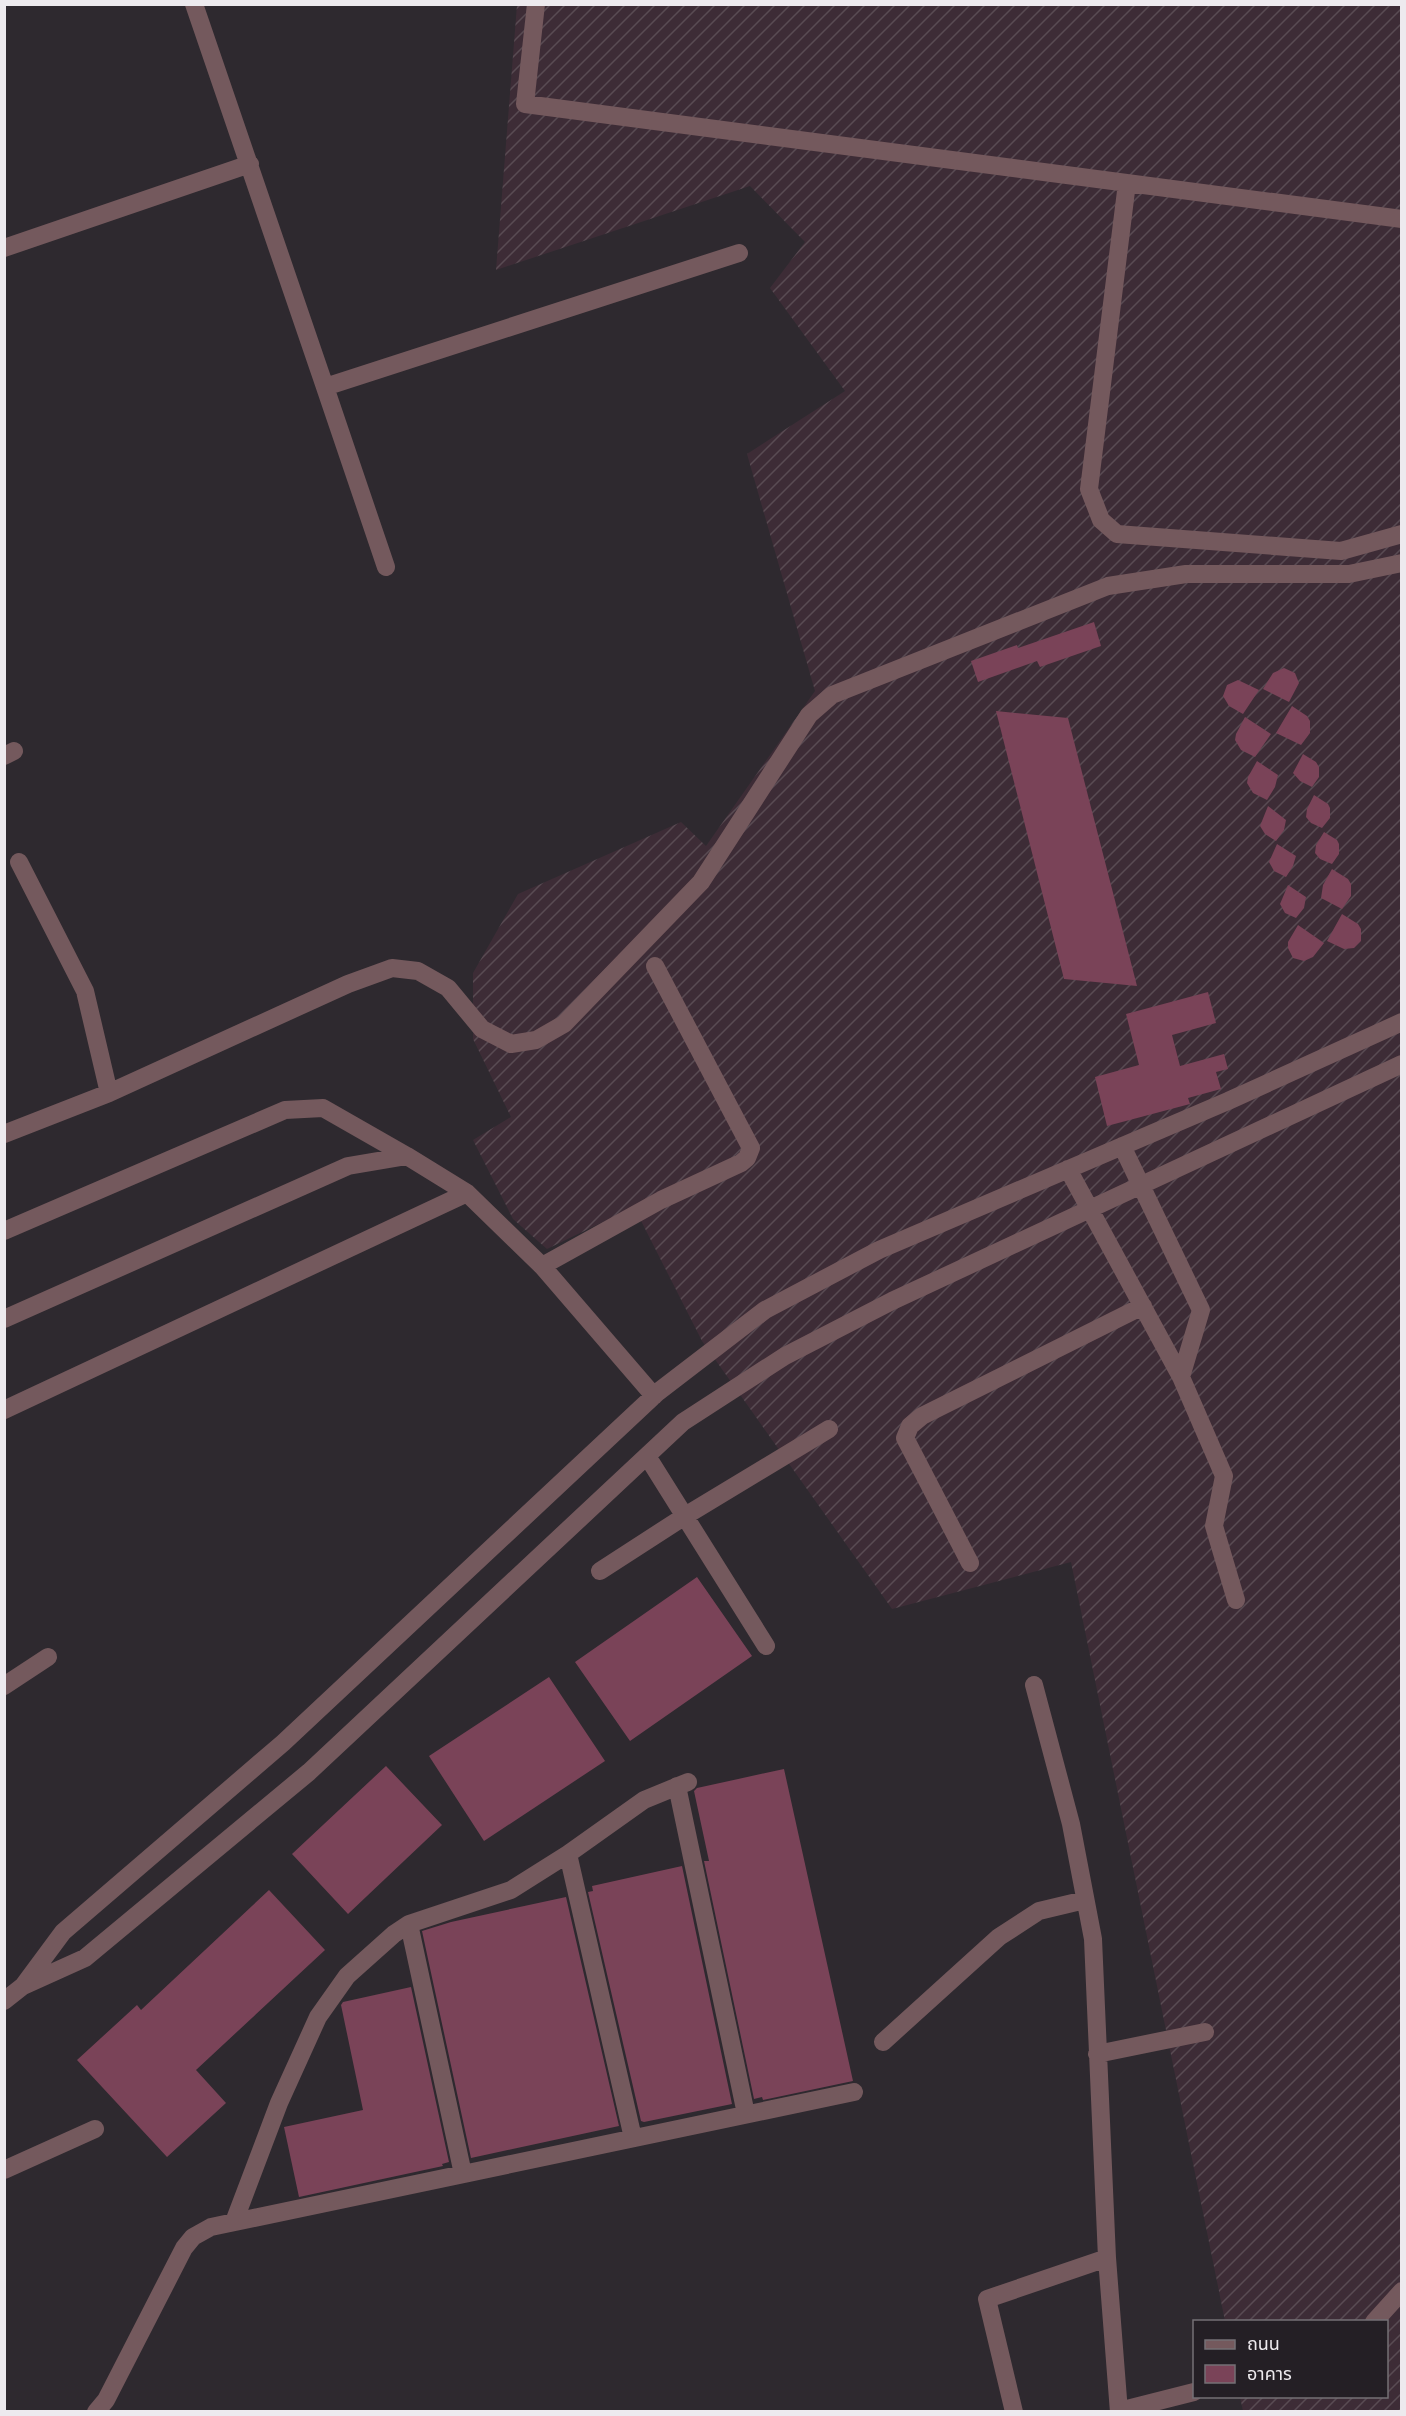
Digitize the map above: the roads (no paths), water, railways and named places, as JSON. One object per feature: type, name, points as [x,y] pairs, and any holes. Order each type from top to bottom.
[{"type":"street","points":[[194,4],[386,567]]},
{"type":"street","points":[[536,4],[525,104],[1401,219]]},
{"type":"street","points":[[4,248],[250,164]]},
{"type":"street","points":[[1127,183],[1089,489],[1101,519],[1117,534],[1341,551],[1401,534]]},
{"type":"street","points":[[326,387],[739,254]]},
{"type":"street","points":[[4,1134],[109,1094],[348,984],[392,968],[418,971],[448,988],[482,1029],[511,1044],[536,1040],[564,1024],[701,882],[809,715],[832,695],[1108,585],[1186,574],[1349,574],[1374,571],[1401,563]]},
{"type":"street","points":[[19,862],[85,991],[109,1094]]},
{"type":"street","points":[[542,1266],[661,1200],[741,1163],[751,1148],[655,966]]},
{"type":"street","points":[[23,1986],[63,1932],[283,1743],[654,1396],[765,1310],[879,1250],[1228,1101],[1401,1022]]},
{"type":"street","points":[[4,2001],[23,1986],[85,1958],[309,1772],[683,1422],[785,1356],[892,1301],[1401,1064]]},
{"type":"street","points":[[4,1231],[285,1110],[323,1108],[467,1193],[542,1266],[654,1396]]},
{"type":"street","points":[[1122,1146],[1201,1310],[1181,1377]]},
{"type":"street","points":[[4,1319],[348,1166],[407,1156]]},
{"type":"street","points":[[1068,1169],[1181,1377],[1224,1476],[1214,1526],[1236,1600]]},
{"type":"street","points":[[4,1410],[467,1193]]},
{"type":"street","points":[[970,1563],[904,1438],[910,1426],[922,1416],[1143,1306]]},
{"type":"street","points":[[600,1571],[685,1516],[829,1430]]},
{"type":"street","points":[[647,1456],[766,1646]]},
{"type":"street","points":[[4,1686],[48,1657]]},
{"type":"street","points":[[1034,1686],[1071,1824],[1093,1939],[1107,2258],[1119,2411],[1193,2392]]},
{"type":"street","points":[[234,2222],[279,2103],[318,2017],[347,1976],[394,1934],[409,1924],[511,1890],[568,1854],[644,1800],[682,1784],[746,2114]]},
{"type":"street","points":[[568,1854],[633,2138]]},
{"type":"street","points":[[883,2042],[999,1937],[1039,1911],[1085,1900]]},
{"type":"street","points":[[409,1924],[463,2174]]},
{"type":"street","points":[[1097,2054],[1205,2032]]},
{"type":"street","points":[[96,2412],[106,2400],[184,2248],[193,2236],[211,2227],[854,2092]]},
{"type":"street","points":[[4,2170],[95,2129]]},
{"type":"street","points":[[1014,2412],[987,2299],[1107,2258]]},
{"type":"street","points":[[1376,2320],[1401,2291]]}]
